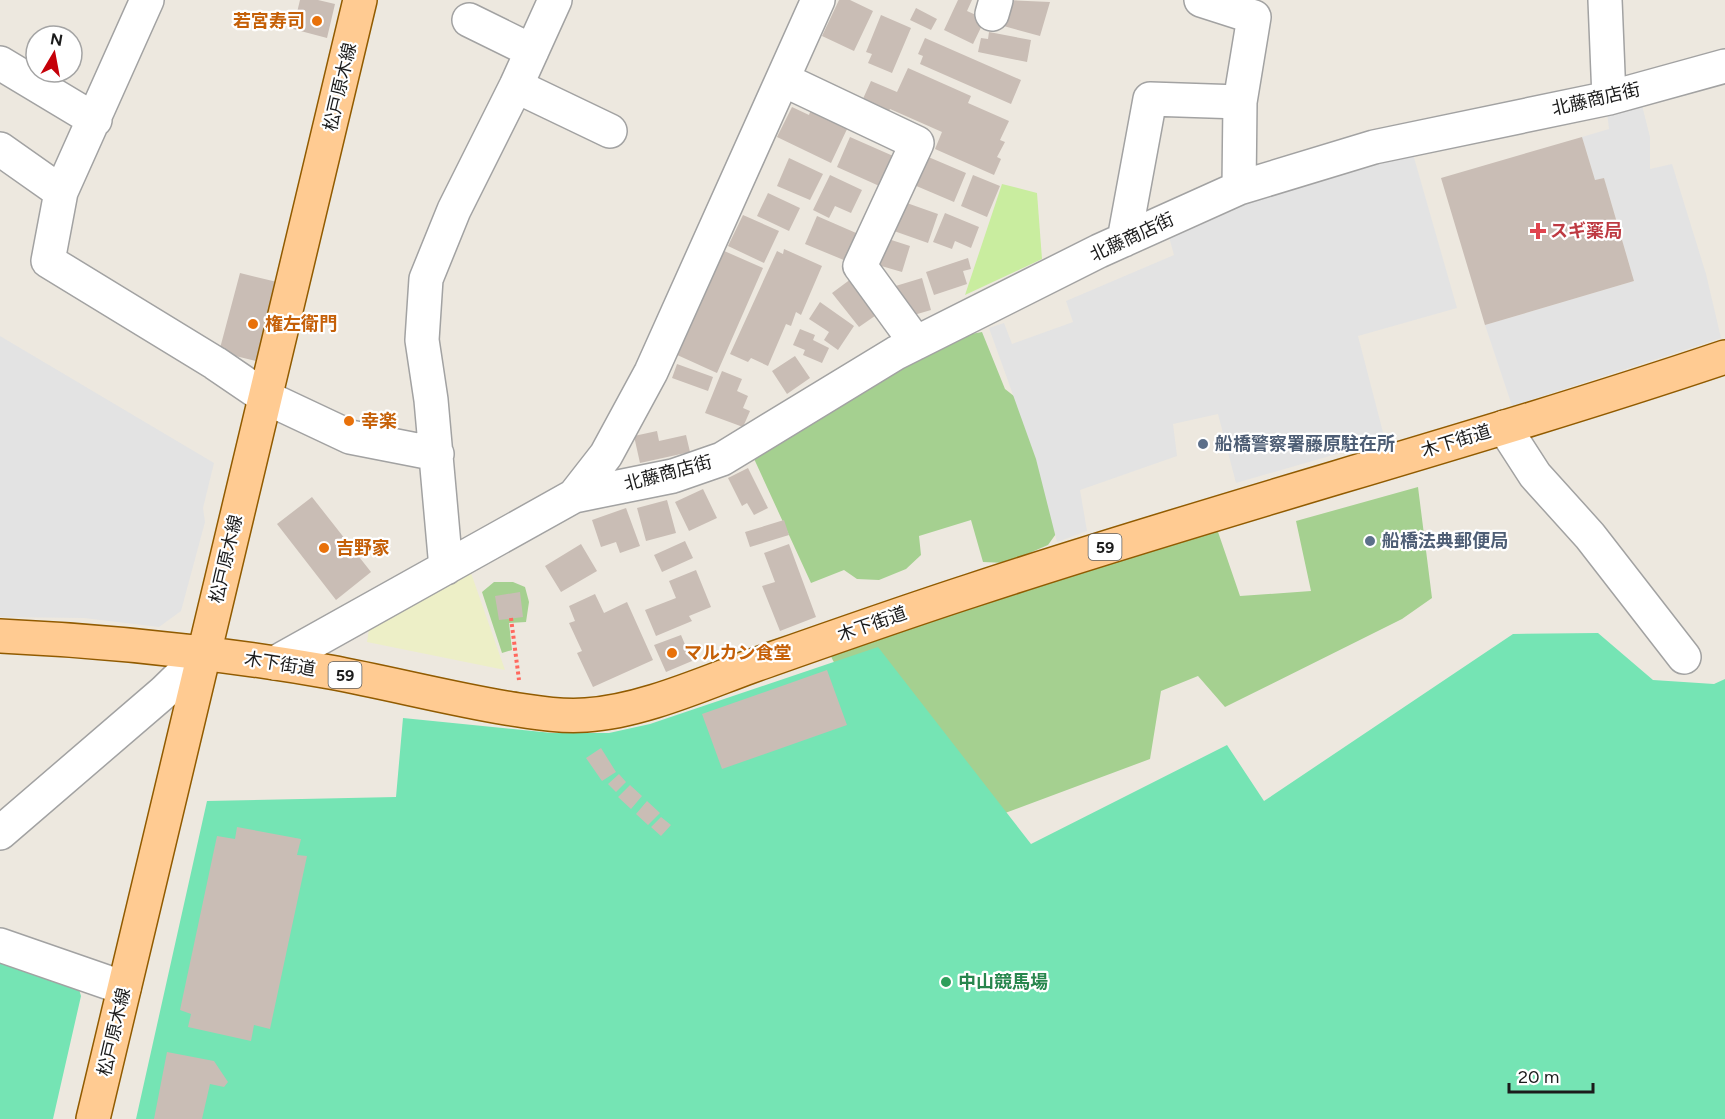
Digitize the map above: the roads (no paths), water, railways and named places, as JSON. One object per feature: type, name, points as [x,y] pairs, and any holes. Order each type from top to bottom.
[{"type":"main road","name":"松戸原木線","points":[[93,1119],[360,0]]},
{"type":"main road","name":"木下街道","points":[[0,636],[47,638],[204,653],[275,663],[554,716],[612,712],[670,695],[857,628],[1075,556],[1504,427],[1725,357]]},
{"type":"street","points":[[147,0],[61,192],[48,261],[215,363],[265,397],[350,438],[436,454]]},
{"type":"street","points":[[446,568],[431,400],[422,340],[426,279],[454,210],[516,86],[555,0]]},
{"type":"street","name":"北藤商店街","points":[[574,496],[606,455],[651,372],[818,0]]},
{"type":"street","points":[[1201,0],[1257,9],[1240,102],[1239,188]]},
{"type":"street","points":[[1605,0],[1609,98]]},
{"type":"street","points":[[469,20],[532,51]]},
{"type":"street","points":[[0,63],[95,120]]},
{"type":"street","name":"北藤商店街","points":[[275,663],[574,496],[673,476],[722,459],[916,343],[1124,240],[1239,188],[1374,147],[1609,98],[1725,66]]},
{"type":"street","points":[[784,80],[917,143],[860,266],[916,343]]},
{"type":"street","points":[[516,86],[610,131]]},
{"type":"street","points":[[1124,240],[1150,99],[1240,102]]},
{"type":"street","points":[[0,149],[61,192]]},
{"type":"street","points":[[1504,427],[1535,475],[1590,536],[1684,657]]},
{"type":"street","points":[[0,833],[164,692],[204,653]]},
{"type":"street","points":[[0,945],[124,988]]},
{"type":"place","name":"若宮寿司","points":[[317,21]]},
{"type":"place","name":"スギ薬局","points":[[1538,231]]},
{"type":"place","name":"権左衛門","points":[[253,324]]},
{"type":"place","name":"幸楽","points":[[349,421]]},
{"type":"place","name":"船橋警察署藤原駐在所","points":[[1203,444]]},
{"type":"place","name":"船橋法典郵便局","points":[[1370,541]]},
{"type":"place","name":"吉野家","points":[[324,548]]},
{"type":"place","name":"マルカン食堂","points":[[672,653]]},
{"type":"place","name":"中山競馬場","points":[[946,982]]}]
